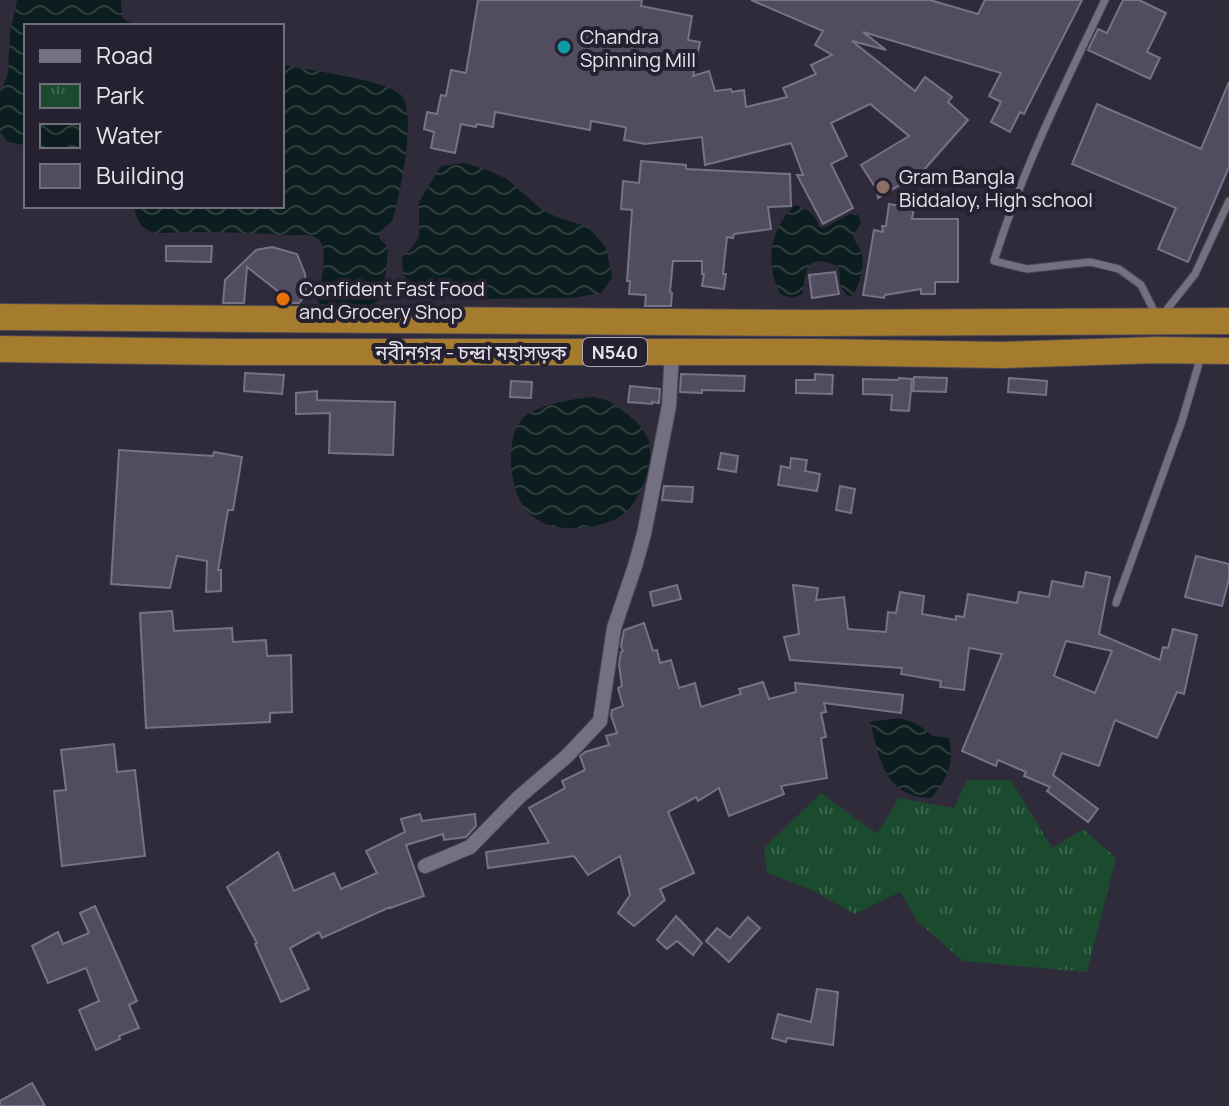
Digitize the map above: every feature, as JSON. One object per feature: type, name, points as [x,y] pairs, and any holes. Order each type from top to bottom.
[{"type":"highway","name":"নবীনগর - চন্দ্রা মহাসড়ক","points":[[0,317],[812,323],[1229,321]]},
{"type":"highway","name":"নবীনগর - চন্দ্রা মহাসড়ক","points":[[0,349],[1003,355],[1229,351]]},
{"type":"street","points":[[425,866],[470,847],[600,721],[614,628],[644,534],[669,406],[672,352]]},
{"type":"lane","points":[[1105,0],[1039,138],[1008,213],[994,261],[1027,269],[1090,262],[1119,269],[1141,285],[1159,320],[1195,274],[1229,201]]},
{"type":"lane","points":[[1116,603],[1182,421],[1202,350]]},
{"type":"green space","points":[[967,780],[1011,780],[1052,848],[1083,829],[1116,858],[1087,972],[963,961],[917,921],[900,892],[855,914],[810,889],[767,873],[764,848],[821,793],[877,834],[899,798],[954,808]]},
{"type":"water","points":[[17,0],[121,0],[122,18],[132,24],[24,24],[24,145],[8,142],[0,132],[0,94],[8,73],[10,34]]},
{"type":"water","points":[[284,64],[379,84],[401,95],[406,105],[406,157],[399,195],[392,222],[379,234],[388,247],[384,283],[379,300],[367,306],[320,304],[317,299],[324,259],[322,244],[312,236],[159,233],[144,228],[134,208],[284,208]]},
{"type":"water","points":[[464,163],[507,179],[542,210],[589,227],[606,248],[612,278],[601,293],[572,298],[461,299],[406,280],[402,258],[419,237],[419,202],[441,166]]},
{"type":"water","points":[[795,205],[810,213],[819,227],[824,228],[850,214],[858,214],[861,222],[853,236],[863,265],[853,295],[848,296],[842,289],[839,267],[821,261],[807,269],[803,294],[792,298],[780,294],[772,271],[772,247],[780,225]]},
{"type":"water","points":[[592,397],[606,400],[621,409],[645,434],[650,459],[645,481],[628,510],[612,521],[580,528],[547,524],[530,514],[517,493],[511,463],[514,434],[520,422],[534,410]]},
{"type":"water","points":[[903,719],[917,724],[933,736],[949,738],[951,756],[948,771],[931,798],[903,791],[887,774],[881,762],[870,722]]},
{"type":"building","points":[[478,0],[642,0],[641,6],[692,16],[688,40],[700,42],[693,76],[709,71],[715,91],[744,90],[746,107],[787,97],[783,88],[816,74],[811,65],[832,55],[815,45],[823,31],[751,0],[930,0],[978,14],[985,0],[1082,0],[1024,114],[1020,112],[1010,132],[991,122],[1001,102],[989,96],[1001,73],[863,32],[886,50],[852,41],[915,91],[925,77],[952,97],[948,102],[968,120],[923,171],[878,198],[877,190],[861,165],[909,136],[870,104],[831,123],[847,156],[831,164],[853,208],[823,224],[797,175],[803,175],[791,143],[705,165],[702,137],[645,144],[624,140],[624,127],[591,121],[590,130],[495,112],[493,127],[461,124],[455,153],[431,148],[434,132],[424,129],[427,112],[437,114],[441,95],[446,96],[451,70],[466,73]]},
{"type":"building","points":[[1123,0],[1139,0],[1166,13],[1147,52],[1160,58],[1150,79],[1088,50],[1098,29],[1107,33]]},
{"type":"building","points":[[1229,82],[1229,167],[1188,262],[1158,249],[1176,208],[1072,164],[1097,104],[1201,149]]},
{"type":"building","points":[[641,161],[686,165],[686,169],[790,174],[791,206],[768,207],[771,229],[727,237],[724,289],[702,286],[702,261],[673,261],[671,306],[645,306],[646,295],[629,294],[630,281],[627,281],[632,210],[621,209],[623,181],[639,183]]},
{"type":"building","points":[[889,204],[914,208],[912,219],[958,219],[958,282],[935,282],[935,294],[921,294],[921,289],[885,295],[884,298],[863,295],[874,230],[883,232]]},
{"type":"building","points":[[166,246],[212,246],[211,262],[166,261]]},
{"type":"building","points":[[272,247],[297,254],[305,274],[306,295],[299,303],[293,303],[247,267],[244,303],[223,303],[225,280],[256,250]]},
{"type":"building","points":[[835,272],[839,294],[812,298],[809,275]]},
{"type":"building","points":[[245,373],[284,375],[282,394],[244,391]]},
{"type":"building","points":[[681,374],[745,376],[744,391],[680,392]]},
{"type":"building","points":[[815,374],[833,375],[832,394],[796,393],[796,380],[815,380]]},
{"type":"building","points":[[914,377],[947,378],[946,392],[913,391]]},
{"type":"building","points":[[1009,378],[1047,381],[1046,395],[1008,392]]},
{"type":"building","points":[[863,379],[912,379],[909,411],[891,410],[892,395],[863,394]]},
{"type":"building","points":[[511,381],[532,382],[531,398],[510,397]]},
{"type":"building","points":[[630,386],[660,389],[659,403],[628,402]]},
{"type":"building","points":[[317,391],[317,400],[395,402],[393,455],[329,453],[330,413],[296,414],[296,393]]},
{"type":"building","points":[[119,450],[213,456],[214,452],[242,457],[233,510],[228,510],[218,570],[221,570],[221,591],[206,592],[207,561],[177,556],[170,588],[111,584]]},
{"type":"building","points":[[721,453],[738,456],[736,472],[718,469]]},
{"type":"building","points":[[791,458],[807,460],[805,471],[820,474],[817,491],[778,485],[781,466],[790,468]]},
{"type":"building","points":[[664,486],[693,487],[692,502],[662,500]]},
{"type":"building","points":[[840,486],[855,489],[851,513],[836,510]]},
{"type":"building","points":[[1196,556],[1229,564],[1229,579],[1222,606],[1185,597]]},
{"type":"building","points":[[1086,572],[1110,577],[1099,634],[1160,660],[1163,647],[1168,648],[1173,629],[1197,635],[1184,694],[1177,692],[1157,738],[1115,720],[1099,766],[1062,753],[1053,775],[1098,809],[1088,822],[1047,791],[1050,787],[1024,776],[1026,772],[998,760],[996,766],[962,751],[1002,654],[969,648],[964,690],[940,687],[941,681],[901,674],[902,668],[790,660],[784,637],[799,634],[793,585],[818,588],[816,600],[844,597],[848,629],[886,632],[888,612],[896,613],[900,592],[924,596],[922,614],[956,620],[956,616],[964,617],[968,594],[1017,603],[1019,592],[1049,597],[1052,581],[1083,587]],"holes":[[[1066,641],[1112,651],[1095,693],[1054,676]]]},
{"type":"building","points":[[677,585],[681,599],[653,606],[650,592]]},
{"type":"building","points":[[172,611],[174,631],[232,628],[233,642],[266,640],[267,656],[291,655],[292,712],[270,713],[270,722],[146,728],[140,613]]},
{"type":"building","points":[[644,623],[660,663],[671,660],[679,688],[695,683],[701,707],[741,694],[739,689],[763,682],[769,699],[796,692],[795,683],[903,695],[901,713],[824,703],[826,712],[821,713],[826,737],[821,738],[827,778],[781,786],[784,794],[729,816],[719,788],[698,801],[696,797],[668,812],[694,873],[660,889],[665,900],[634,926],[618,913],[630,895],[620,856],[588,875],[574,856],[488,868],[486,852],[549,843],[529,808],[565,788],[562,781],[585,770],[580,756],[609,745],[606,736],[617,733],[611,715],[612,710],[623,706],[618,688],[622,686],[619,665],[624,630]]},
{"type":"building","points":[[114,744],[117,772],[135,770],[145,856],[62,866],[54,791],[66,790],[61,750]]},
{"type":"building","points":[[420,814],[422,821],[475,814],[476,826],[466,837],[444,840],[443,834],[406,845],[424,896],[390,907],[322,938],[319,932],[290,948],[309,989],[281,1002],[257,943],[227,887],[278,852],[294,891],[334,873],[341,889],[377,873],[366,851],[405,832],[401,819]]},
{"type":"building","points":[[95,906],[137,1001],[129,1005],[139,1028],[96,1050],[79,1010],[99,1001],[86,968],[48,983],[32,946],[58,932],[63,944],[89,933],[80,913]]},
{"type":"building","points":[[676,916],[702,943],[693,955],[677,941],[667,949],[657,940]]},
{"type":"building","points":[[748,917],[760,928],[729,962],[706,941],[717,928],[730,938]]},
{"type":"building","points":[[817,989],[838,992],[833,1045],[772,1038],[778,1014],[811,1022]]},
{"type":"building","points":[[32,1083],[45,1106],[0,1106],[0,1101]]},
{"type":"place","name":"Chandra Spinning Mill","points":[[564,47]]},
{"type":"place","name":"Gram Bangla Biddaloy, High school","points":[[883,187]]},
{"type":"place","name":"Confident Fast Food and Grocery Shop","points":[[283,299]]}]
